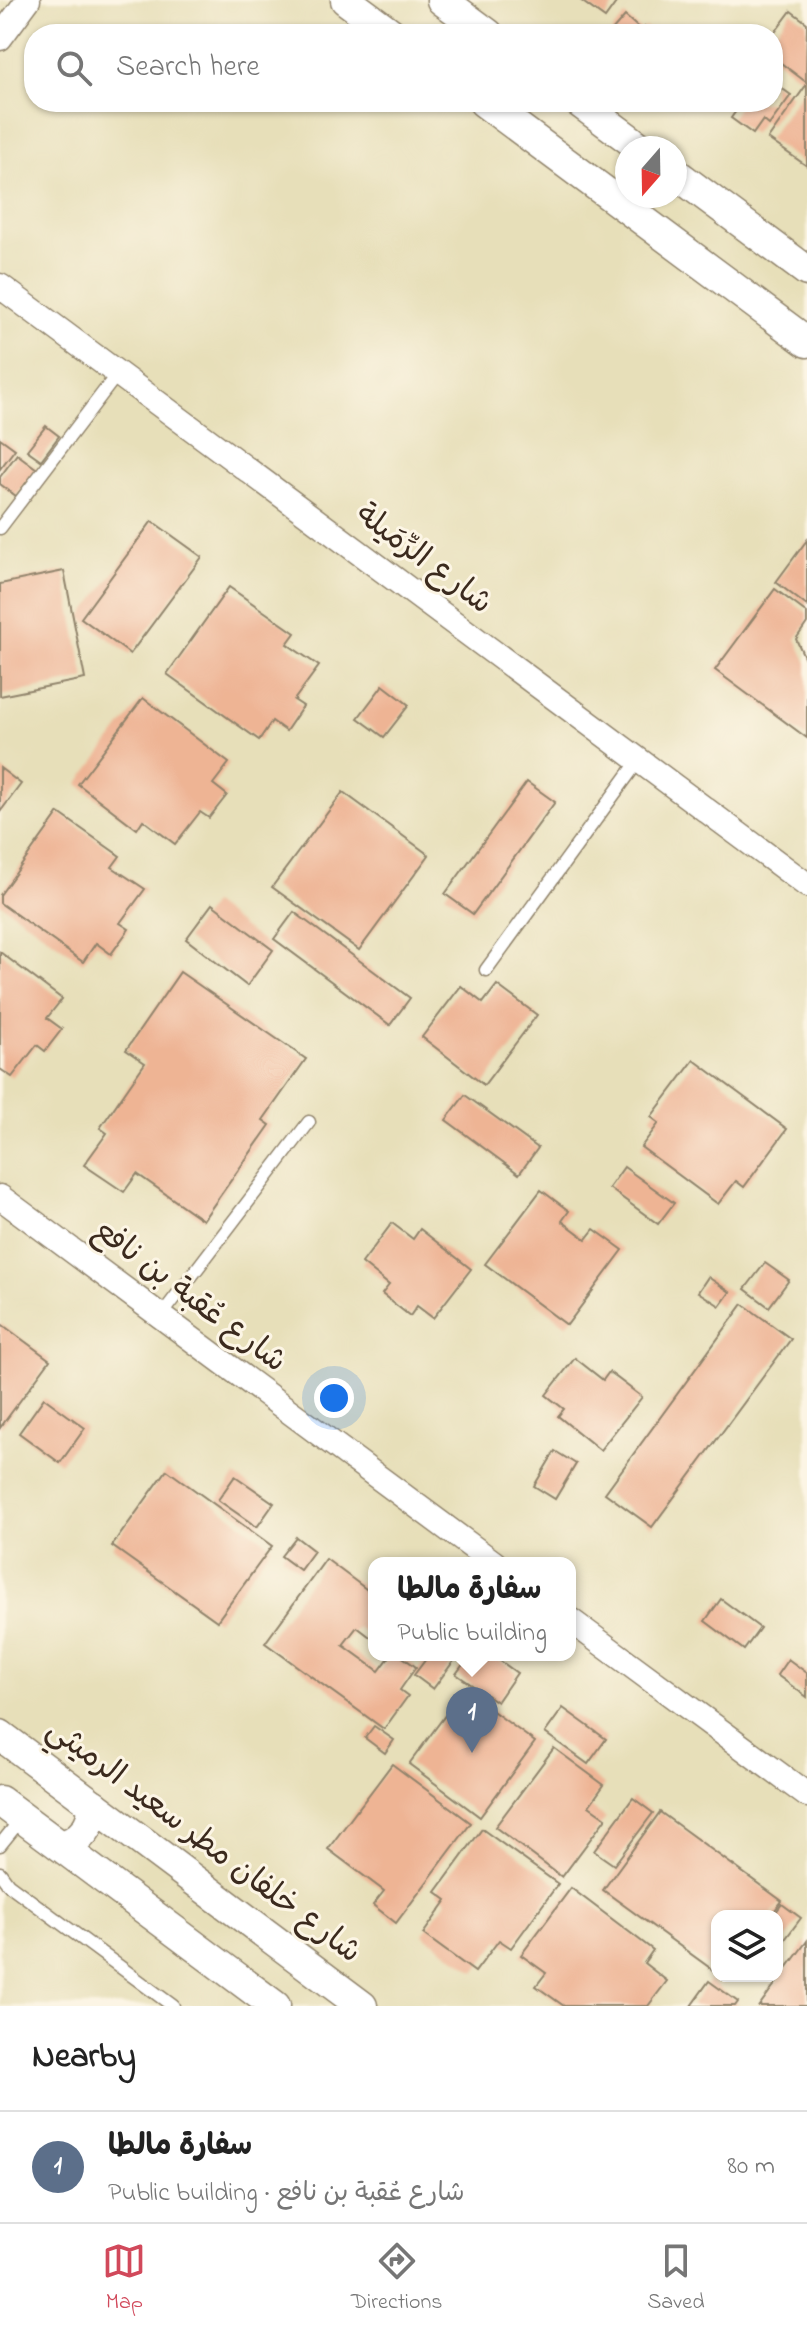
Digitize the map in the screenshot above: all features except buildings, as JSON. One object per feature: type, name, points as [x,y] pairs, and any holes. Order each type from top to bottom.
[{"type":"street","points":[[0,38],[28,0]]},
{"type":"street","points":[[346,0],[378,24]]},
{"type":"street","points":[[442,0],[474,24]]},
{"type":"street","points":[[497,112],[807,342]]},
{"type":"street","points":[[592,112],[625,136]]},
{"type":"street","points":[[687,182],[807,271]]},
{"type":"street","name":"شارع الرِّمَيلة","points":[[0,286],[807,885]]},
{"type":"street","name":"شارع عُقبة بن نافع","points":[[0,1197],[486,1557]]},
{"type":"street","points":[[576,1624],[807,1795]]},
{"type":"street","name":"شارع خلفان مطر سعيد الرميثي","points":[[0,1735],[362,2006]]},
{"type":"street","points":[[61,1846],[71,1844],[81,1836],[93,1817],[94,1805]]},
{"type":"street","points":[[11,1810],[275,2006]]},
{"type":"lane","points":[[0,528],[118,373]]},
{"type":"lane","points":[[486,970],[639,760]]},
{"type":"lane","points":[[161,1316],[309,1122]]},
{"type":"lane","points":[[0,1845],[11,1810]]},
{"type":"lane","points":[[0,1873],[8,1884],[173,2006]]},
{"type":"place","name":"سفارة مالطا","points":[[472,1753]]}]
